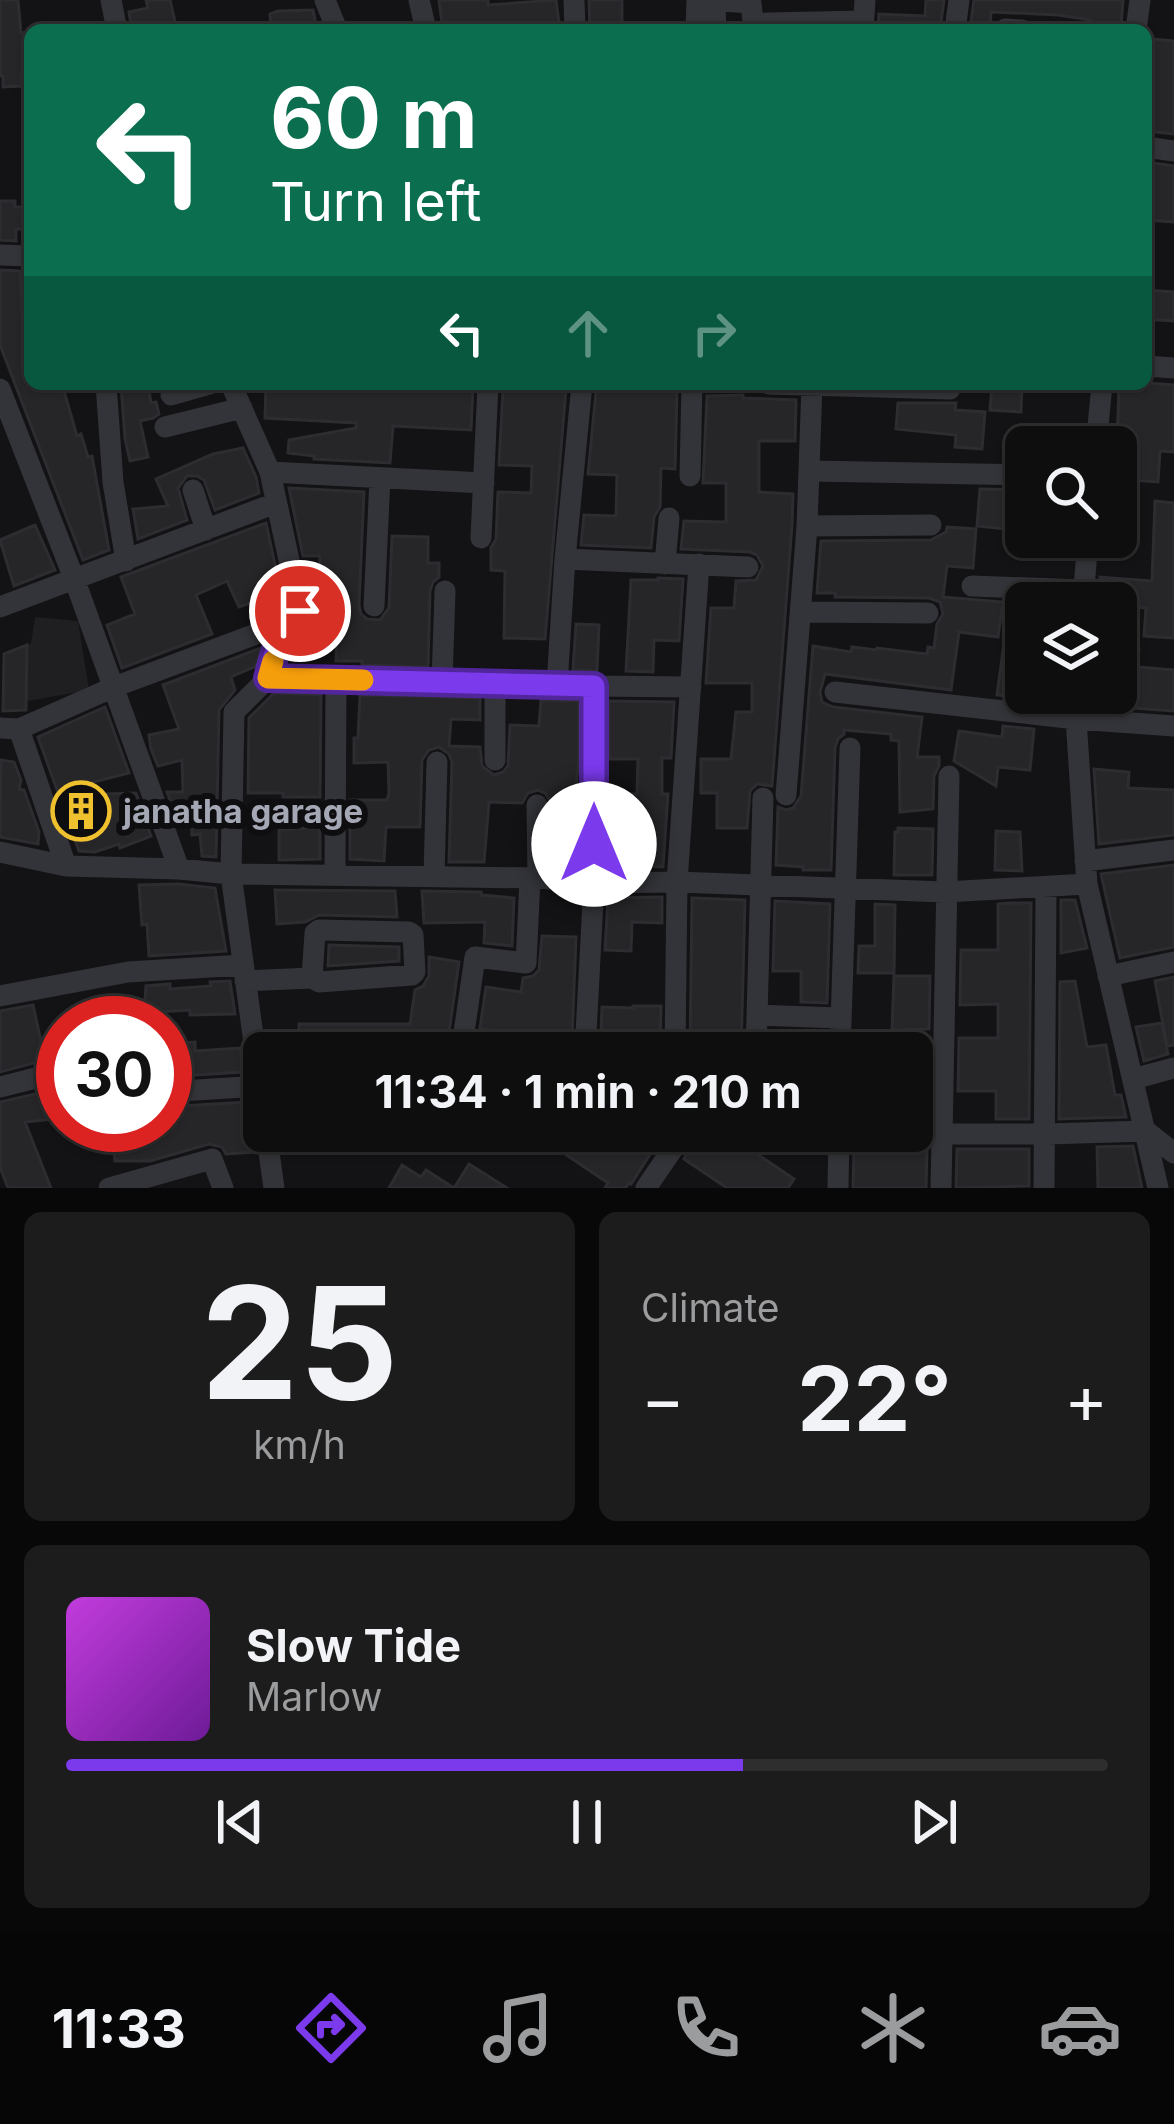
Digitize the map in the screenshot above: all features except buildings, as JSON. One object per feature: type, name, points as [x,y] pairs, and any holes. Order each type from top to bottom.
[{"type":"street","points":[[716,24],[717,3],[746,1],[759,24]]},
{"type":"street","points":[[791,24],[864,17]]},
{"type":"street","points":[[0,389],[75,580],[178,869]]},
{"type":"street","points":[[106,390],[113,482],[126,561]]},
{"type":"street","points":[[171,395],[189,390]]},
{"type":"street","points":[[66,866],[9,729],[283,624],[300,611],[270,472],[234,390]]},
{"type":"street","points":[[481,538],[488,390]]},
{"type":"street","points":[[557,685],[581,390]]},
{"type":"street","points":[[690,476],[692,390]]},
{"type":"street","points":[[757,1032],[761,886],[801,612],[812,390]]},
{"type":"street","points":[[1098,426],[1101,390]]},
{"type":"street","points":[[164,428],[242,408]]},
{"type":"street","points":[[270,472],[484,483]]},
{"type":"street","points":[[810,472],[1005,475]]},
{"type":"street","points":[[374,606],[380,478]]},
{"type":"street","points":[[194,490],[206,530]]},
{"type":"street","points":[[0,607],[276,503]]},
{"type":"street","points":[[665,564],[669,518]]},
{"type":"street","points":[[807,526],[931,525]]},
{"type":"street","points":[[565,559],[748,567]]},
{"type":"street","points":[[675,1032],[677,882],[699,564]]},
{"type":"street","points":[[972,586],[1005,589]]},
{"type":"street","points":[[442,682],[445,591]]},
{"type":"street","points":[[801,612],[928,613]]},
{"type":"street","points":[[252,1032],[230,874],[234,712],[268,678],[283,624]]},
{"type":"street","points":[[268,678],[691,687]]},
{"type":"street","points":[[335,873],[336,680]]},
{"type":"street","points":[[495,760],[496,683]]},
{"type":"street","points":[[586,1032],[594,884],[594,686]]},
{"type":"street","points":[[835,692],[1174,726]]},
{"type":"street","points":[[1076,714],[1087,884],[1158,1188]]},
{"type":"street","points":[[840,1032],[850,748]]},
{"type":"street","points":[[434,876],[436,762]]},
{"type":"street","points":[[941,1188],[949,776]]},
{"type":"street","points":[[464,1032],[475,956],[526,963],[537,805]]},
{"type":"street","points":[[1085,861],[1174,850]]},
{"type":"street","points":[[0,852],[66,866],[230,874],[534,878],[594,884],[677,882],[945,892],[1087,884]]},
{"type":"street","points":[[1044,1188],[1046,888]]},
{"type":"street","points":[[0,996],[128,972],[244,973],[319,982],[412,975],[413,935],[319,930],[312,978]]},
{"type":"street","points":[[1108,976],[1174,962]]},
{"type":"street","points":[[757,1015],[840,1018]]},
{"type":"street","points":[[1132,1079],[1174,1068]]},
{"type":"street","points":[[0,1087],[36,1078]]},
{"type":"street","points":[[192,1090],[243,1087]]},
{"type":"street","points":[[933,1133],[1146,1131],[1174,1153]]},
{"type":"street","points":[[269,1152],[274,1188]]},
{"type":"street","points":[[646,1188],[671,1152]]},
{"type":"street","points":[[838,1188],[839,1152]]},
{"type":"street","points":[[109,1188],[212,1159],[223,1188]]},
{"type":"shaded area","points":[[35,617],[78,621],[89,690],[17,703],[14,659],[31,643]]},
{"type":"slow traffic","points":[[273,661],[268,678],[363,680]]},
{"type":"place","name":"janatha garage","points":[[81,811]]},
{"type":"route","points":[[300,611],[283,624],[268,678],[594,686],[594,844]]}]
